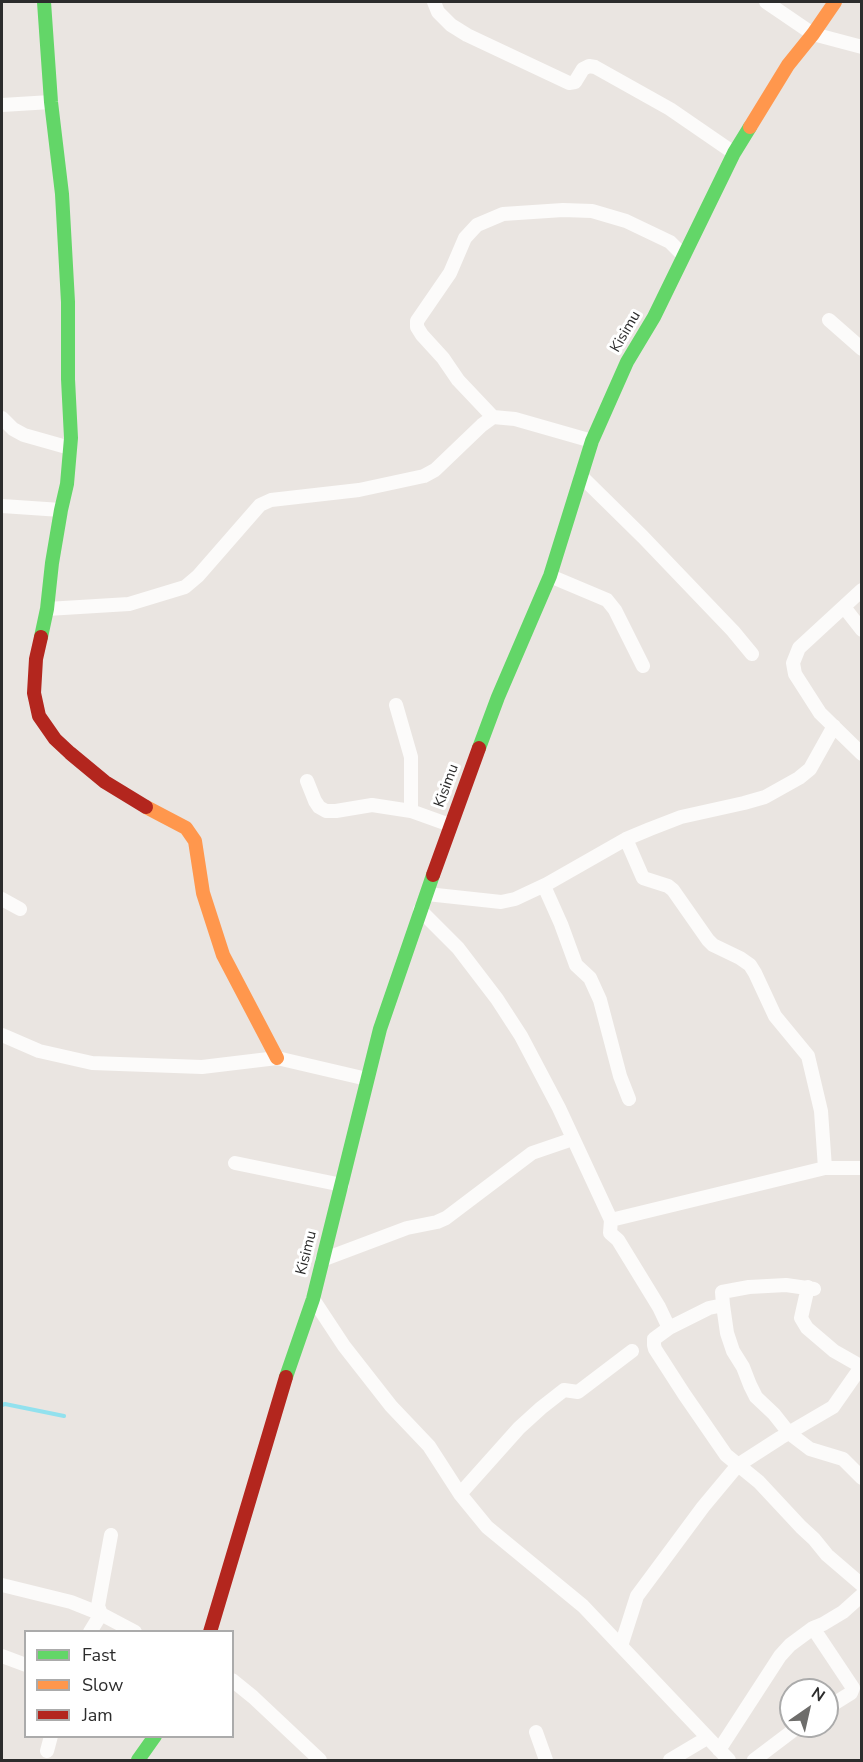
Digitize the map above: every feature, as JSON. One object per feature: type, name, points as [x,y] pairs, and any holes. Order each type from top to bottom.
[{"type":"street","points":[[44,2],[51,102],[62,204],[68,302],[70,448],[67,484],[52,563],[47,609],[36,659],[34,693],[39,716],[55,739],[105,782],[131,799],[186,828],[195,841],[203,893],[223,956],[277,1058]]},
{"type":"street","points":[[434,2],[438,12],[466,36],[569,83],[575,82],[584,69],[589,66],[595,67],[670,110],[734,153]]},
{"type":"street","points":[[766,2],[813,34],[861,47]]},
{"type":"street","name":"Kisimu","points":[[211,1630],[285,1381],[313,1299],[380,1029],[450,825],[498,697],[550,576],[592,441],[627,362],[654,317],[734,153],[788,65],[835,2]]},
{"type":"street","points":[[2,105],[51,102]]},
{"type":"street","points":[[493,417],[458,380],[417,327],[417,321],[450,273],[465,238],[477,225],[503,214],[563,210],[592,211],[626,221],[670,242],[683,255]]},
{"type":"street","points":[[829,320],[861,349]]},
{"type":"street","points":[[47,609],[129,604],[185,587],[198,576],[260,504],[282,498],[359,490],[424,476],[435,470],[493,417],[515,419],[592,441]]},
{"type":"street","points":[[2,418],[13,429],[24,435],[70,448]]},
{"type":"street","points":[[581,476],[643,537],[752,654]]},
{"type":"street","points":[[2,506],[61,510]]},
{"type":"street","points":[[550,576],[607,600],[615,610],[643,666]]},
{"type":"street","points":[[861,590],[799,648],[794,663],[795,674],[820,713],[861,754]]},
{"type":"street","points":[[844,607],[861,630]]},
{"type":"street","points":[[396,705],[411,757],[411,811]]},
{"type":"street","points":[[427,894],[501,902],[515,899],[544,886],[626,839],[681,816],[765,797],[810,769],[834,726]]},
{"type":"street","points":[[307,781],[315,801],[326,811],[372,804],[411,811],[450,825]]},
{"type":"street","points":[[626,839],[643,878],[668,886],[673,890],[713,945],[741,958],[750,965],[775,1016],[808,1056],[821,1111],[825,1168]]},
{"type":"street","points":[[544,886],[576,965],[590,978],[600,1000],[620,1076],[629,1099]]},
{"type":"street","points":[[2,899],[20,909]]},
{"type":"street","points":[[420,910],[458,948],[497,999],[521,1036],[559,1108],[611,1220],[610,1233],[618,1240],[659,1307],[669,1328]]},
{"type":"street","points":[[2,1035],[39,1051],[92,1063],[202,1067],[277,1058],[367,1079]]},
{"type":"street","points":[[322,1260],[407,1228],[446,1218],[532,1153],[573,1139]]},
{"type":"street","points":[[236,1163],[342,1185]]},
{"type":"street","points":[[611,1220],[825,1168],[861,1168]]},
{"type":"street","points":[[621,1646],[637,1596],[703,1507],[738,1465],[780,1438],[789,1433],[832,1407],[861,1367],[834,1351],[807,1328],[801,1318],[811,1288],[786,1285],[722,1292],[727,1333],[756,1397],[774,1413],[789,1433],[810,1449],[843,1459],[861,1478]]},
{"type":"street","points":[[313,1299],[344,1346],[391,1406],[429,1446],[460,1494],[487,1527],[583,1606],[724,1755],[780,1656],[790,1645],[813,1628],[843,1612],[861,1595]]},
{"type":"street","points":[[723,1305],[709,1308],[669,1328],[654,1339],[655,1349],[726,1455],[759,1482],[827,1555],[861,1585]]},
{"type":"street","points":[[460,1494],[519,1428],[541,1408],[564,1390],[578,1392],[632,1351]]},
{"type":"street","points":[[101,1614],[98,1606],[111,1535]]},
{"type":"street","points":[[2,1585],[71,1602],[131,1630]]},
{"type":"street","points":[[91,1630],[101,1614]]},
{"type":"street","points":[[813,1628],[853,1688],[851,1693],[839,1700]]},
{"type":"street","points":[[2,1656],[24,1664]]},
{"type":"street","points":[[234,1681],[254,1696],[320,1761]]},
{"type":"street","points":[[536,1732],[546,1761]]},
{"type":"street","points":[[47,1751],[51,1738]]},
{"type":"street","points":[[138,1761],[154,1738]]},
{"type":"street","points":[[670,1761],[707,1738]]},
{"type":"street","points":[[754,1761],[784,1738]]},
{"type":"waterway","points":[[2,1405],[64,1416]]},
{"type":"traffic: fast","points":[[41,637],[67,484],[71,438],[68,302],[62,194],[51,102],[44,2]]},
{"type":"traffic: fast","points":[[479,748],[498,697],[550,576],[592,441],[627,362],[654,317],[734,153],[750,127]]},
{"type":"traffic: fast","points":[[286,1377],[313,1299],[380,1029],[433,875]]},
{"type":"traffic: fast","points":[[138,1760],[154,1738]]},
{"type":"traffic: slow","points":[[750,127],[788,65],[835,2]]},
{"type":"traffic: slow","points":[[146,807],[186,828],[195,841],[203,893],[223,955],[277,1058]]},
{"type":"traffic: jam","points":[[41,637],[36,659],[34,693],[39,716],[55,739],[70,753],[105,782],[146,807]]},
{"type":"traffic: jam","points":[[433,875],[479,748]]},
{"type":"traffic: jam","points":[[211,1630],[286,1377]]}]
